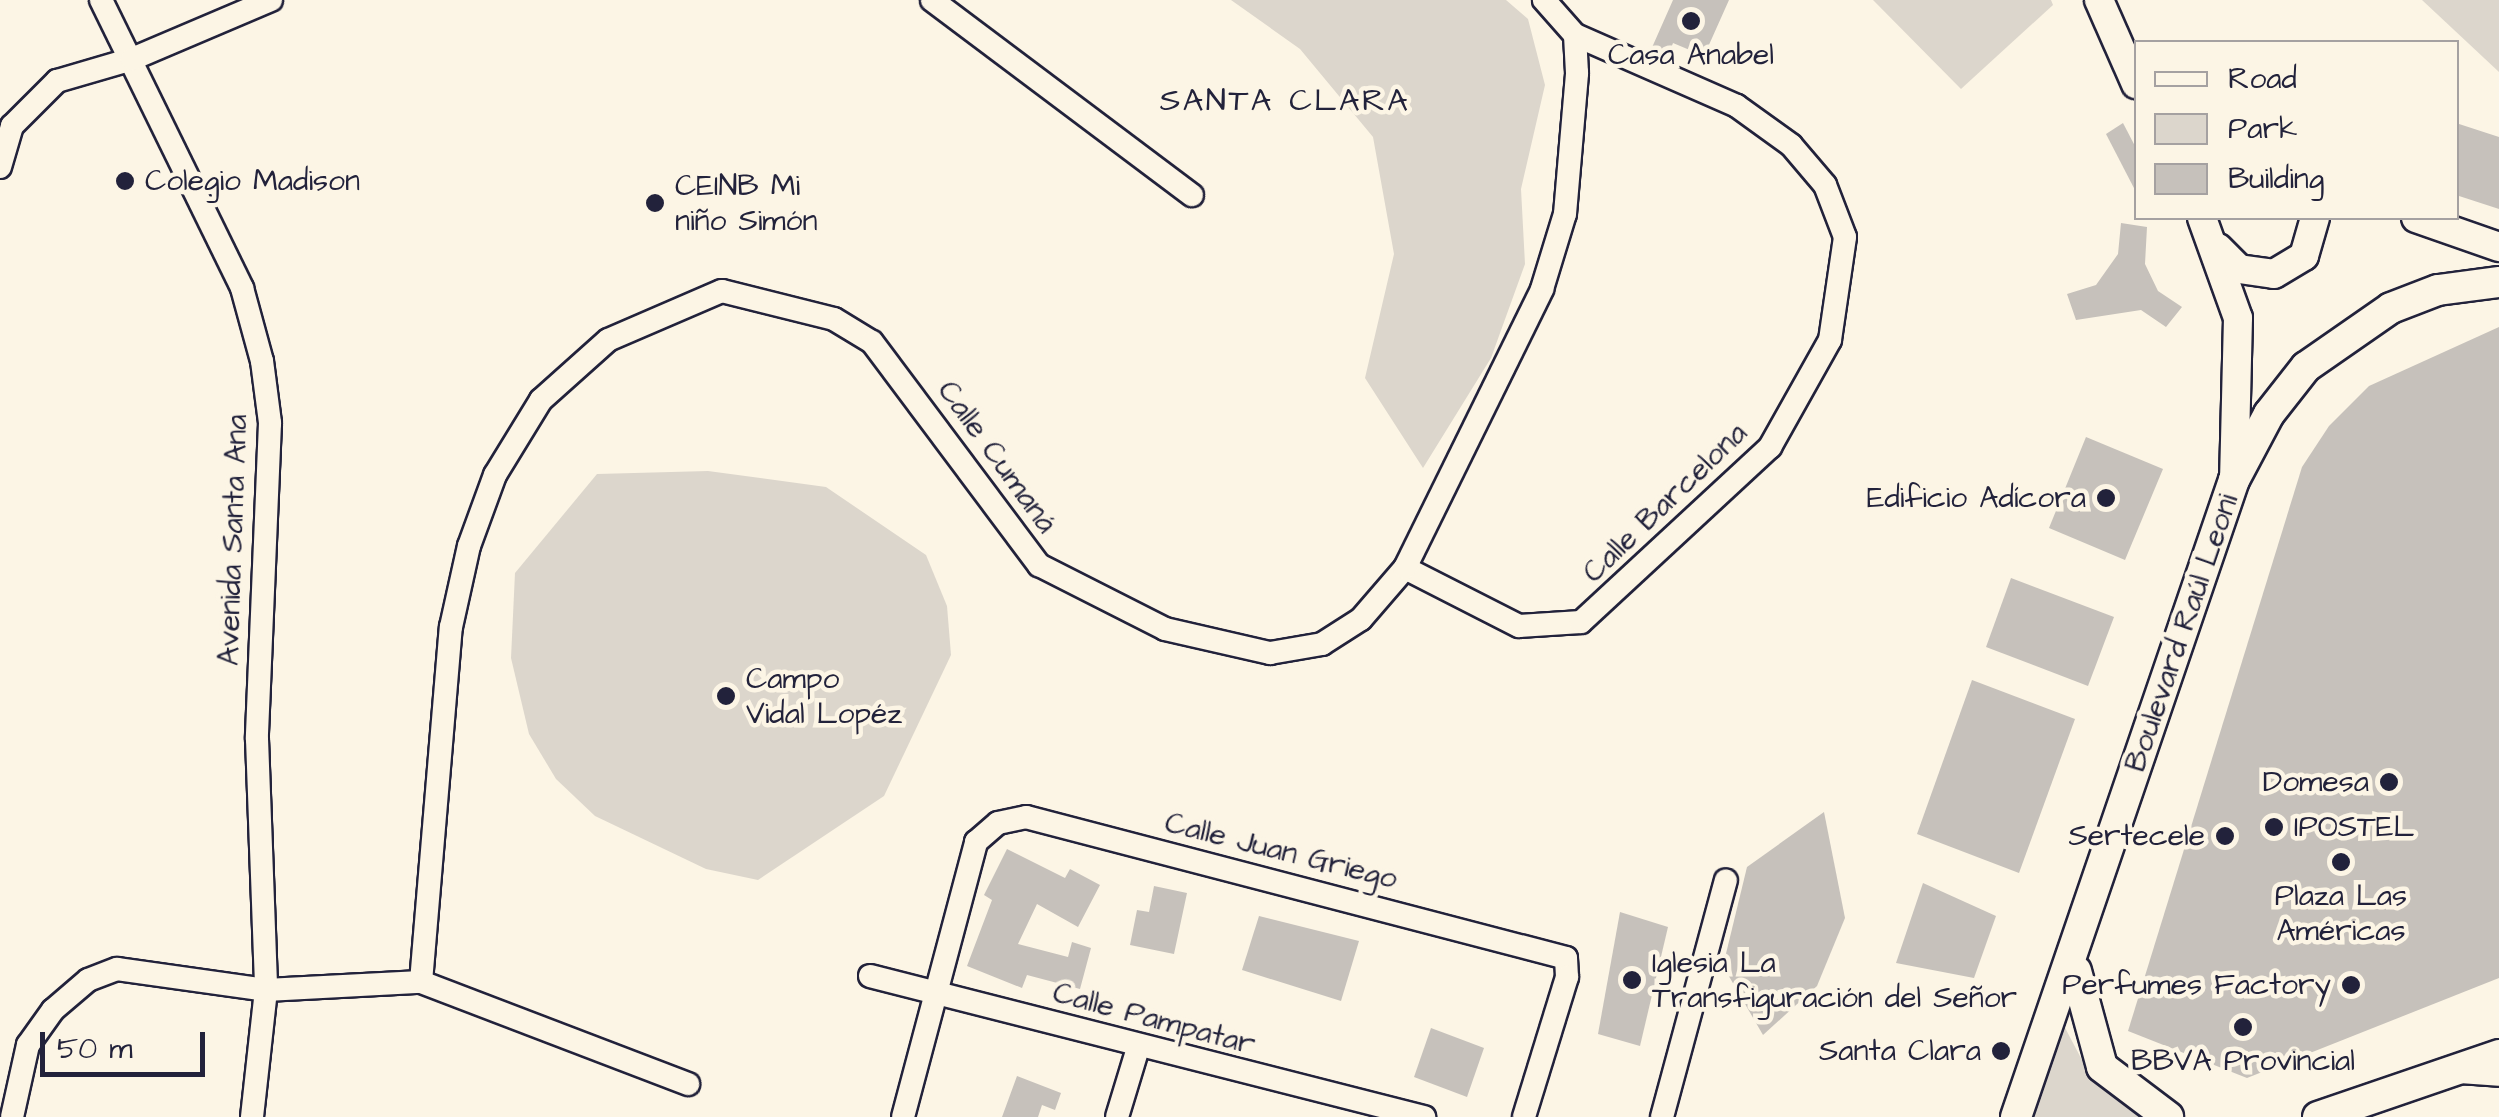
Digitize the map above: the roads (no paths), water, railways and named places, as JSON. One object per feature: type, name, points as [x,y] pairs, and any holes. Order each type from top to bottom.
[{"type":"main road","name":"Boulevard Raúl Leoni","points":[[2016,1117],[2075,964],[2234,480],[2288,386],[2344,337],[2417,296],[2499,282]]},
{"type":"main road","points":[[2075,964],[2080,1008],[2102,1068],[2168,1117]]},
{"type":"main road","points":[[2318,1117],[2499,1055]]},
{"type":"street","name":"Avenida Santa Ana","points":[[101,0],[242,288],[262,361],[270,422],[257,739],[266,990],[252,1117]]},
{"type":"street","points":[[0,167],[12,126],[44,91],[132,59],[271,0]]},
{"type":"street","points":[[932,0],[1192,196]]},
{"type":"street","points":[[1544,0],[1575,34]]},
{"type":"street","points":[[2098,0],[2130,60]]},
{"type":"street","name":"Calle Barcelona","points":[[1405,568],[1519,626],[1582,622],[1770,447],[1830,340],[1845,237],[1824,185],[1802,158],[1737,106],[1575,34]]},
{"type":"street","name":"Calle Cumaná","points":[[421,982],[452,627],[468,546],[496,474],[542,400],[608,340],[667,308],[722,291],[798,305],[872,342],[1039,566],[1165,628],[1270,653],[1322,644],[1361,619],[1405,568],[1542,289],[1565,214],[1575,34]]},
{"type":"street","points":[[2210,226],[2239,269],[2274,274],[2304,256],[2313,220]]},
{"type":"street","points":[[2422,220],[2499,246]]},
{"type":"street","points":[[2210,226],[2242,349],[2234,480]]},
{"type":"street","name":"Calle Juan Griego","points":[[937,992],[976,842],[998,824],[1026,817],[1566,958],[1567,977],[1524,1117]]},
{"type":"street","points":[[1662,1117],[1726,880]]},
{"type":"street","points":[[12,1117],[28,1045],[88,980],[118,968],[266,990],[421,982],[688,1084]]},
{"type":"street","name":"Calle Pampatar","points":[[870,976],[1138,1048],[1329,1106],[1424,1117]]},
{"type":"street","points":[[904,1117],[937,992]]},
{"type":"street","points":[[1117,1117],[1138,1048]]},
{"type":"street","points":[[2452,1072],[2499,1075]]},
{"type":"place","name":"Casa Anabel","points":[[1691,21]]},
{"type":"place","name":"Colegio Madison","points":[[125,181]]},
{"type":"place","name":"CEINB Mi niño Simón","points":[[655,203]]},
{"type":"place","name":"Edificio Adícora","points":[[2106,498]]},
{"type":"place","name":"Campo Vidal Lopéz","points":[[726,696]]},
{"type":"place","name":"Domesa","points":[[2389,782]]},
{"type":"place","name":"IPOSTEL","points":[[2274,827]]},
{"type":"place","name":"Sertecele","points":[[2225,836]]},
{"type":"place","name":"Plaza Las Américas","points":[[2341,862]]},
{"type":"place","name":"Iglesia La Transfiguración del Señor","points":[[1632,980]]},
{"type":"place","name":"Perfumes Factory","points":[[2351,985]]},
{"type":"place","name":"BBVA Provincial","points":[[2243,1027]]},
{"type":"place","name":"Santa Clara","points":[[2001,1051]]},
{"type":"district","name":"SANTA CLARA","points":[[1285,101]]}]
